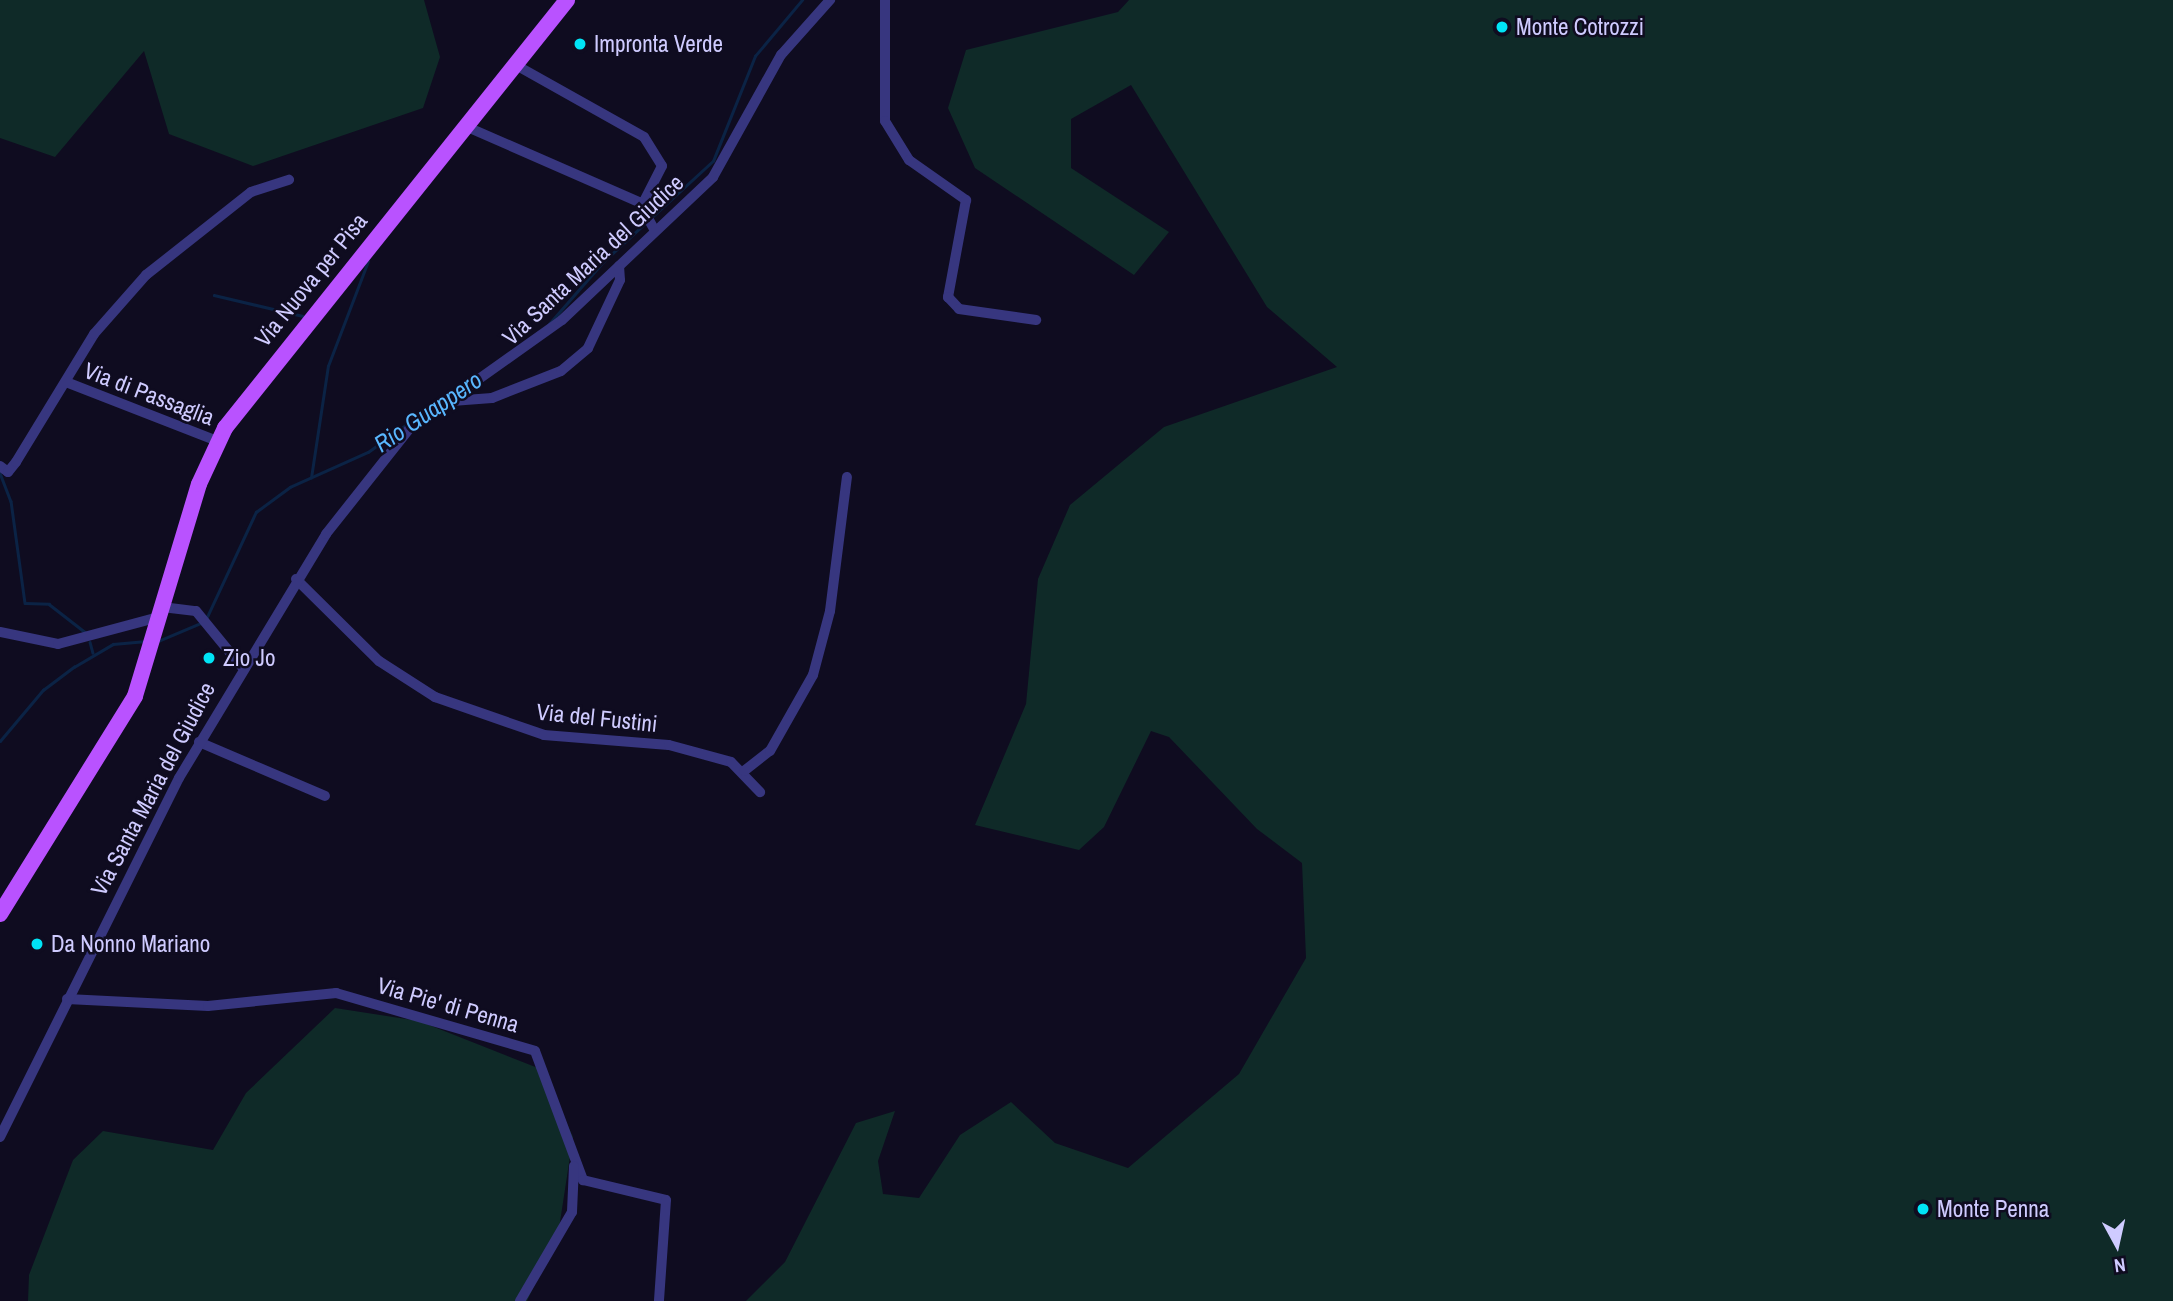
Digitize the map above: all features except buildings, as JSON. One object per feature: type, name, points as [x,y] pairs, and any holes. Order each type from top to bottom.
[{"type":"main road","name":"Via Nuova per Pisa","points":[[0,914],[117,731],[146,663],[217,441],[566,0]]},
{"type":"street","name":"Via Santa Maria del Giudice","points":[[0,1137],[49,1049],[67,999],[198,742],[241,666],[296,579],[402,437],[514,360],[619,266],[653,229],[725,161],[781,55],[830,0]]},
{"type":"street","points":[[886,0],[885,121],[909,160],[966,200],[948,297],[959,309],[1037,320]]},
{"type":"street","points":[[514,64],[644,137],[662,166],[642,205],[644,218],[653,229]]},
{"type":"street","points":[[465,126],[583,172],[642,205]]},
{"type":"street","points":[[0,466],[8,472],[16,462],[94,334],[146,275],[251,192],[289,180]]},
{"type":"street","points":[[452,401],[492,398],[561,371],[588,348],[616,292],[619,266]]},
{"type":"street","name":"Via di Passaglia","points":[[66,382],[217,441]]},
{"type":"street","points":[[760,792],[744,771],[770,751],[813,675],[830,611],[847,477]]},
{"type":"street","name":"Via del Fustini","points":[[296,579],[398,677],[476,715],[544,735],[669,745],[744,771]]},
{"type":"street","points":[[0,632],[58,644],[159,617],[196,611],[241,666]]},
{"type":"street","points":[[198,742],[325,796]]},
{"type":"street","name":"Via Pie' di Penna","points":[[67,999],[208,1006],[336,993],[535,1051],[574,1163]]},
{"type":"street","points":[[520,1301],[572,1212],[574,1163]]},
{"type":"street","points":[[574,1163],[583,1180],[666,1200],[659,1301]]},
{"type":"green space","points":[[0,0],[424,0],[440,57],[423,108],[253,166],[169,134],[144,51],[55,157],[0,138]]},
{"type":"green space","points":[[1129,0],[2173,0],[2173,1301],[746,1301],[785,1262],[856,1123],[895,1111],[878,1161],[883,1194],[919,1198],[960,1135],[1011,1102],[1055,1143],[1128,1168],[1239,1074],[1306,958],[1302,863],[1257,829],[1169,737],[1151,731],[1104,827],[1079,850],[975,825],[1026,704],[1038,579],[1070,505],[1164,427],[1337,367],[1267,307],[1131,85],[1071,119],[1071,168],[1169,232],[1134,275],[975,168],[948,108],[966,50],[1118,12]]},
{"type":"green space","points":[[335,1008],[419,1021],[543,1070],[573,1137],[558,1235],[527,1301],[28,1301],[29,1275],[73,1160],[103,1131],[213,1150],[246,1093]]},
{"type":"waterway","name":"Rio Guappero","points":[[548,325],[603,262],[713,161],[755,56],[802,0]]},
{"type":"waterway","points":[[311,478],[328,366],[368,261]]},
{"type":"waterway","points":[[214,295],[303,316]]},
{"type":"waterway","name":"Rio Guappero","points":[[206,619],[256,512],[290,487],[368,452],[446,396]]},
{"type":"waterway","points":[[0,473],[11,501],[25,603],[49,604],[85,632]]},
{"type":"waterway","name":"Rio Guappero","points":[[156,642],[201,623]]},
{"type":"waterway","name":"Rio Guappero","points":[[0,741],[43,690],[74,667],[113,644],[146,641]]},
{"type":"waterway","points":[[90,642],[93,653]]},
{"type":"place","name":"Monte Cotrozzi","points":[[1502,27]]},
{"type":"place","name":"Impronta Verde","points":[[580,44]]},
{"type":"place","name":"Zio Jo","points":[[209,658]]},
{"type":"place","name":"Da Nonno Mariano","points":[[37,944]]},
{"type":"place","name":"Monte Penna","points":[[1923,1209]]}]
